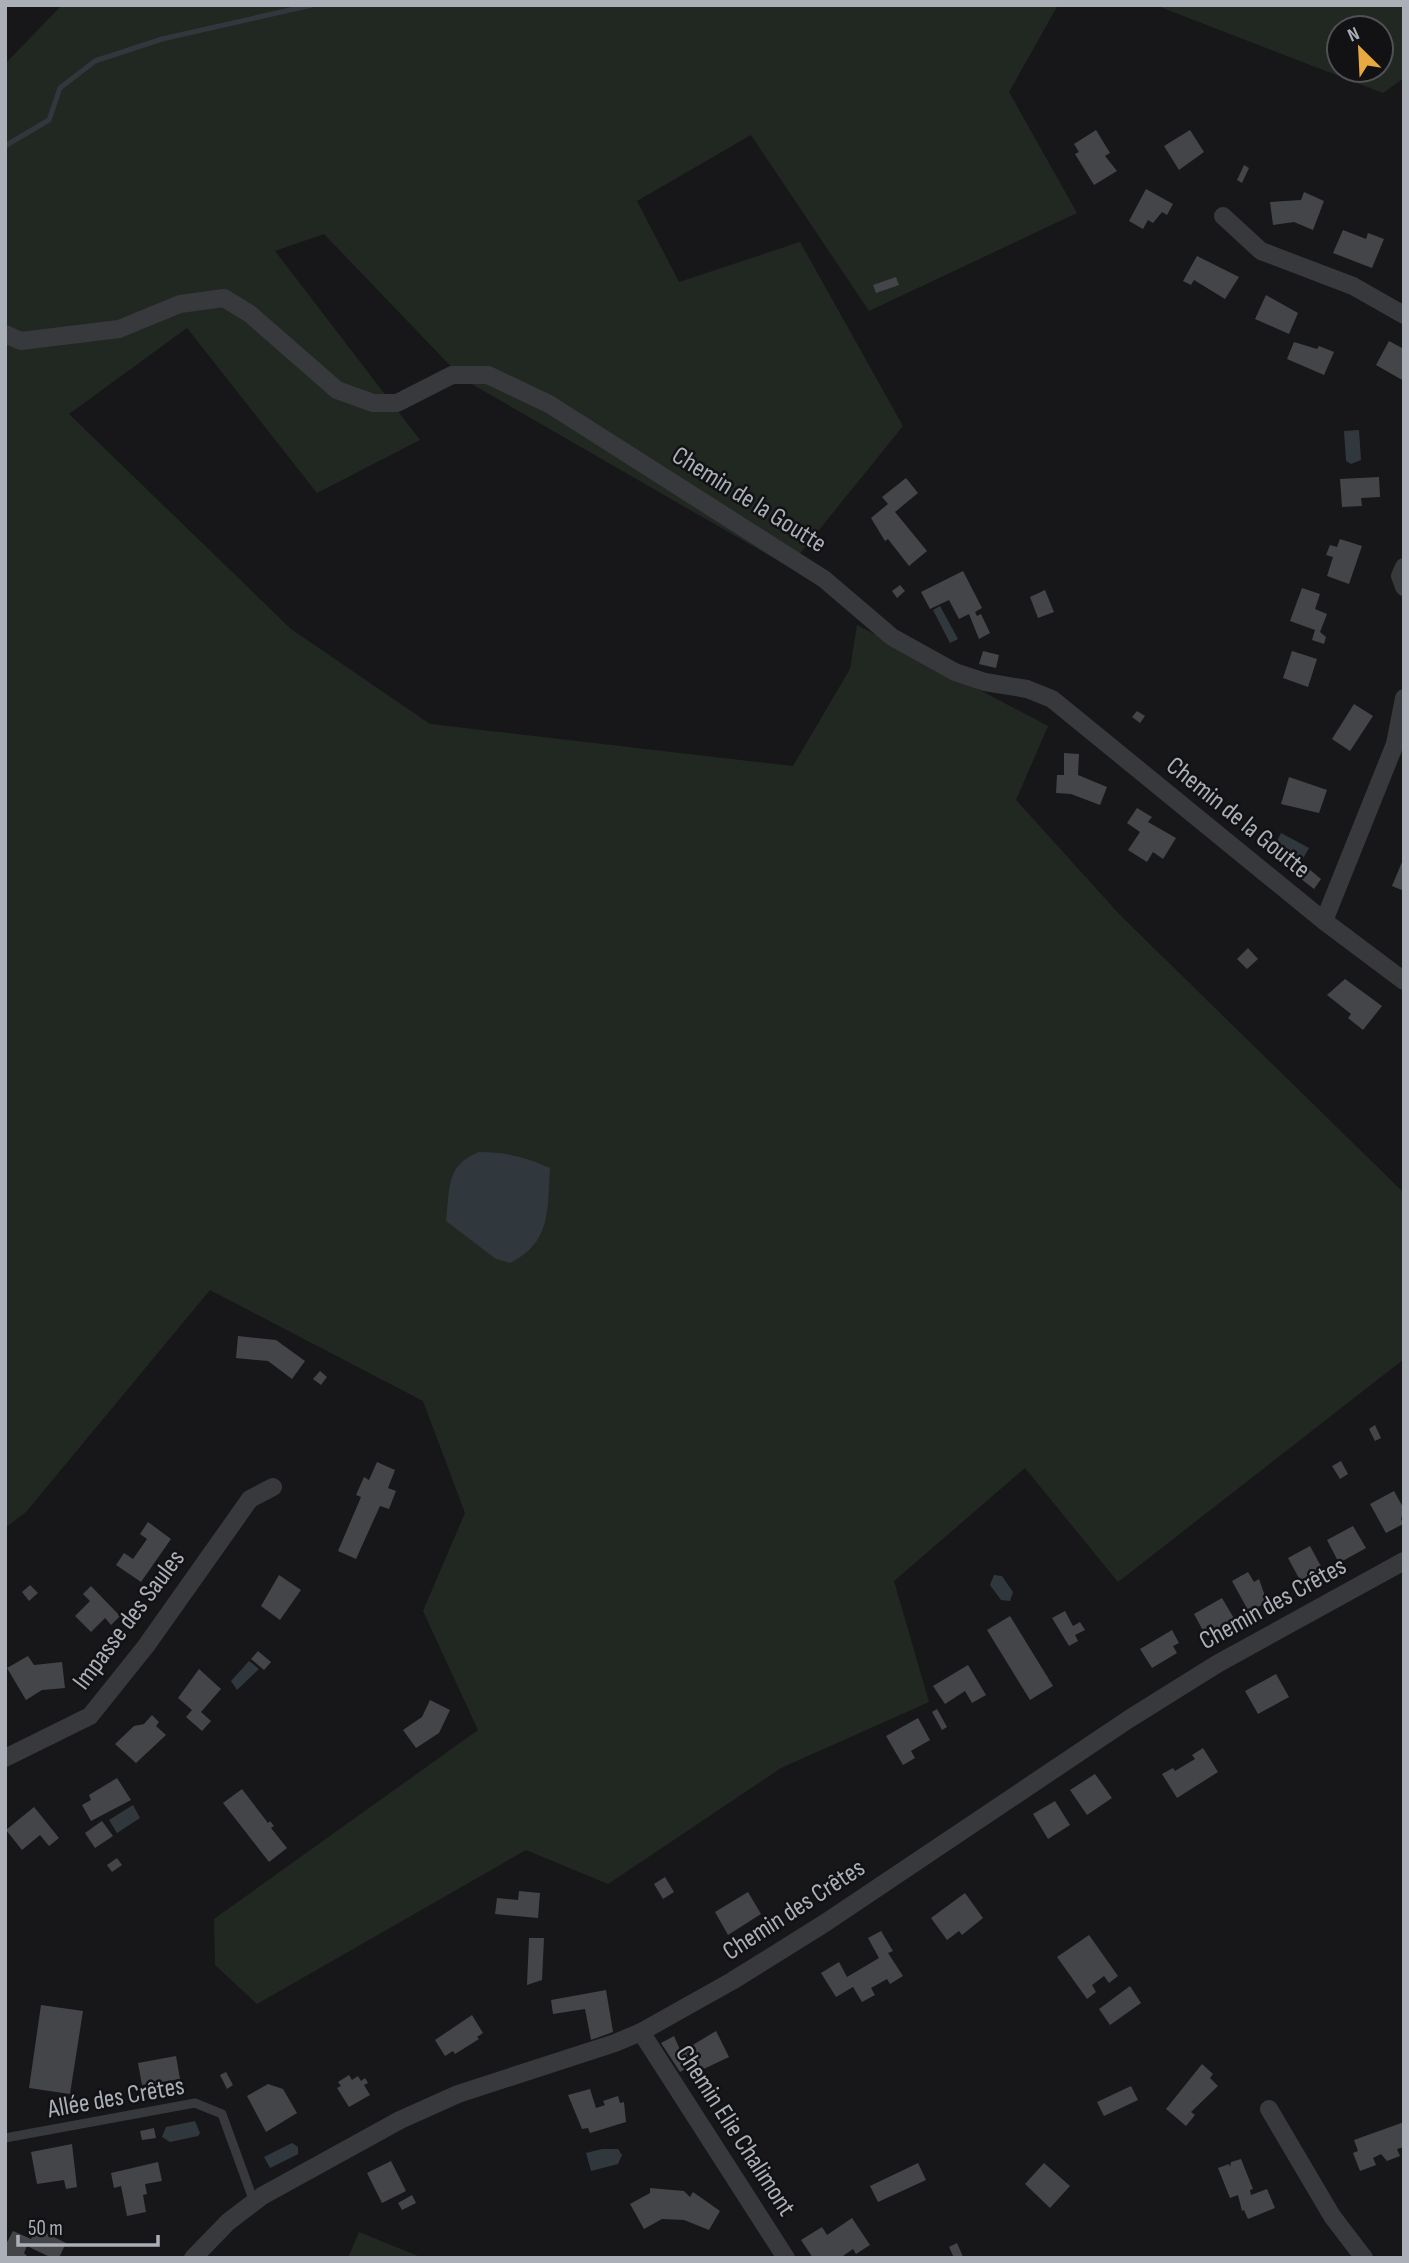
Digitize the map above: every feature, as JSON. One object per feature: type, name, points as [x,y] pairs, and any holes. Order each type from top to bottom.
[{"type":"street","points":[[1223,216],[1261,251],[1353,286],[1404,316]]},
{"type":"street","name":"Chemin de la Goutte","points":[[5,334],[21,341],[119,329],[180,304],[224,298],[250,314],[337,390],[373,403],[397,402],[452,376],[488,375],[549,404],[824,579],[892,637],[956,672],[985,682],[1027,689],[1052,699],[1324,921],[1404,981]]},
{"type":"street","points":[[1404,567],[1400,576],[1404,587]]},
{"type":"street","points":[[1324,921],[1395,744],[1404,698]]},
{"type":"street","name":"Impasse des Saules","points":[[5,1758],[90,1716],[146,1646],[250,1499],[273,1487]]},
{"type":"street","name":"Chemin des Crêtes","points":[[193,2258],[254,2202],[400,2120],[458,2094],[548,2067],[641,2032],[732,1981],[825,1923],[1094,1742],[1217,1664],[1404,1560]]},
{"type":"street","name":"Chemin Elie Chalimont","points":[[641,2032],[786,2258]]},
{"type":"street","points":[[1269,2109],[1332,2216],[1364,2258]]},
{"type":"lane","name":"Allée des Crêtes","points":[[5,2138],[195,2103],[222,2114],[254,2202]]},
{"type":"shaded area","points":[[62,5],[1058,5],[1009,92],[1077,213],[869,311],[751,135],[637,201],[679,282],[800,242],[903,426],[789,567],[463,379],[324,234],[275,251],[420,440],[317,493],[187,328],[69,414],[291,629],[430,724],[793,766],[850,669],[857,625],[1048,726],[1016,800],[1120,915],[1404,1193],[1404,1359],[1118,1582],[1025,1468],[894,1581],[929,1702],[781,1768],[608,1884],[526,1850],[257,2004],[215,1965],[214,1919],[478,1730],[423,1611],[465,1513],[423,1401],[210,1290],[26,1512],[5,1528],[5,64]]},
{"type":"shaded area","points":[[1155,5],[1404,5],[1404,78],[1383,93],[1360,84],[1395,84],[1395,14],[1325,14],[1325,71]]},
{"type":"shaded area","points":[[1359,430],[1361,460],[1351,464],[1346,461],[1344,431]]},
{"type":"shaded area","points":[[940,606],[958,639],[950,643],[933,610]]},
{"type":"shaded area","points":[[1281,833],[1309,848],[1301,862],[1274,847]]},
{"type":"shaded area","points":[[479,1152],[515,1156],[550,1168],[547,1211],[540,1235],[524,1255],[510,1263],[496,1259],[446,1221],[449,1189],[455,1171],[468,1157]]},
{"type":"shaded area","points":[[994,1575],[1002,1576],[1013,1592],[1010,1601],[1001,1600],[990,1585]]},
{"type":"shaded area","points":[[249,1661],[259,1669],[237,1690],[231,1681]]},
{"type":"shaded area","points":[[133,1805],[140,1818],[117,1833],[109,1820]]},
{"type":"shaded area","points":[[195,2121],[200,2133],[198,2136],[170,2142],[162,2137],[166,2127]]},
{"type":"shaded area","points":[[292,2143],[298,2147],[298,2154],[270,2168],[264,2157]]},
{"type":"shaded area","points":[[618,2149],[622,2155],[618,2164],[591,2171],[586,2153]]},
{"type":"shaded area","points":[[359,2232],[423,2258],[348,2258]]},
{"type":"building","points":[[1096,130],[1110,153],[1105,156],[1117,171],[1094,185],[1075,154],[1079,152],[1074,144]]},
{"type":"building","points":[[1190,130],[1204,152],[1179,170],[1164,146]]},
{"type":"building","points":[[1244,165],[1249,168],[1242,183],[1237,180]]},
{"type":"building","points":[[1146,189],[1173,204],[1167,215],[1162,212],[1153,223],[1148,220],[1143,229],[1129,221]]},
{"type":"building","points":[[1304,192],[1324,201],[1313,230],[1294,222],[1273,225],[1270,202],[1301,200]]},
{"type":"building","points":[[1343,230],[1366,239],[1368,233],[1384,239],[1372,268],[1333,253]]},
{"type":"building","points":[[1197,256],[1239,277],[1225,299],[1194,280],[1191,285],[1183,281]]},
{"type":"building","points":[[896,277],[899,285],[876,293],[873,285]]},
{"type":"building","points":[[1266,295],[1298,313],[1289,334],[1255,319]]},
{"type":"building","points":[[1389,341],[1404,349],[1404,381],[1376,365]]},
{"type":"building","points":[[1294,342],[1317,349],[1319,346],[1334,352],[1324,375],[1287,359]]},
{"type":"building","points":[[1379,477],[1380,497],[1361,498],[1362,506],[1342,507],[1340,479]]},
{"type":"building","points":[[906,478],[918,493],[895,512],[927,551],[909,566],[888,539],[885,541],[871,518],[888,504],[882,497]]},
{"type":"building","points":[[1340,539],[1362,546],[1349,584],[1327,576],[1333,557],[1326,555],[1330,545],[1337,547]]},
{"type":"building","points":[[963,571],[982,608],[975,612],[977,616],[981,614],[990,633],[979,639],[969,614],[959,619],[949,600],[930,609],[921,592]]},
{"type":"building","points":[[900,585],[905,591],[897,598],[892,591]]},
{"type":"building","points":[[1302,588],[1320,594],[1315,609],[1327,614],[1320,632],[1326,637],[1324,644],[1312,640],[1315,630],[1290,621]]},
{"type":"building","points":[[1045,590],[1054,612],[1038,618],[1030,597]]},
{"type":"building","points":[[983,651],[999,655],[996,668],[979,664]]},
{"type":"building","points":[[1292,651],[1317,659],[1308,687],[1283,678]]},
{"type":"building","points":[[1354,704],[1373,716],[1350,751],[1332,739]]},
{"type":"building","points":[[1137,711],[1145,716],[1140,723],[1132,717]]},
{"type":"building","points":[[1064,753],[1079,754],[1078,775],[1107,787],[1100,805],[1071,794],[1056,793],[1057,775],[1064,775]]},
{"type":"building","points":[[1289,777],[1327,790],[1319,813],[1281,804]]},
{"type":"building","points":[[1137,808],[1152,817],[1148,822],[1176,838],[1163,859],[1153,852],[1147,862],[1128,850],[1140,832],[1127,823]]},
{"type":"building","points":[[1402,862],[1404,863],[1404,891],[1392,886]]},
{"type":"building","points":[[1309,869],[1321,879],[1314,889],[1301,879]]},
{"type":"building","points":[[1248,948],[1258,959],[1247,969],[1237,959]]},
{"type":"building","points":[[1345,979],[1382,1006],[1363,1030],[1348,1018],[1351,1014],[1327,995]]},
{"type":"building","points":[[238,1336],[276,1340],[305,1361],[292,1379],[268,1361],[236,1358]]},
{"type":"building","points":[[320,1371],[327,1377],[321,1385],[313,1379]]},
{"type":"building","points":[[1375,1425],[1381,1438],[1375,1441],[1369,1429]]},
{"type":"building","points":[[1341,1461],[1348,1474],[1340,1479],[1332,1466]]},
{"type":"building","points":[[377,1462],[395,1470],[388,1488],[396,1491],[389,1509],[380,1506],[356,1559],[338,1551],[361,1497],[356,1495],[364,1477],[369,1480]]},
{"type":"building","points":[[1394,1491],[1404,1509],[1401,1519],[1403,1524],[1386,1533],[1370,1504]]},
{"type":"building","points":[[148,1522],[171,1539],[141,1582],[116,1565],[124,1553],[133,1559],[147,1539],[140,1534]]},
{"type":"building","points":[[1353,1526],[1366,1548],[1339,1563],[1327,1540]]},
{"type":"building","points":[[1310,1546],[1323,1570],[1301,1582],[1288,1558]]},
{"type":"building","points":[[1248,1572],[1254,1582],[1259,1579],[1267,1602],[1249,1612],[1232,1581]]},
{"type":"building","points":[[279,1575],[301,1590],[280,1620],[261,1606]]},
{"type":"building","points":[[30,1585],[38,1593],[29,1601],[22,1592]]},
{"type":"building","points":[[91,1586],[120,1616],[111,1625],[105,1618],[91,1632],[75,1616],[90,1601],[83,1594]]},
{"type":"building","points":[[1222,1598],[1235,1620],[1206,1636],[1194,1614]]},
{"type":"building","points":[[1065,1611],[1073,1626],[1080,1622],[1085,1630],[1075,1635],[1078,1641],[1069,1646],[1052,1618]]},
{"type":"building","points":[[1010,1616],[1053,1686],[1030,1700],[987,1630]]},
{"type":"building","points":[[1172,1630],[1179,1643],[1173,1646],[1177,1653],[1152,1668],[1140,1649]]},
{"type":"building","points":[[258,1651],[271,1662],[264,1670],[251,1659]]},
{"type":"building","points":[[28,1656],[34,1665],[62,1662],[65,1688],[42,1690],[26,1700],[7,1668]]},
{"type":"building","points":[[968,1665],[986,1695],[972,1703],[965,1691],[945,1704],[933,1686]]},
{"type":"building","points":[[199,1669],[221,1689],[201,1712],[211,1721],[202,1731],[186,1717],[192,1710],[178,1698]]},
{"type":"building","points":[[1276,1674],[1289,1697],[1258,1714],[1245,1691]]},
{"type":"building","points":[[430,1700],[450,1710],[439,1733],[416,1748],[403,1730],[422,1717]]},
{"type":"building","points":[[937,1709],[947,1727],[942,1730],[932,1712]]},
{"type":"building","points":[[152,1715],[159,1722],[156,1726],[166,1735],[136,1763],[115,1744],[134,1726],[144,1724]]},
{"type":"building","points":[[918,1718],[930,1740],[911,1751],[915,1758],[903,1765],[886,1736]]},
{"type":"building","points":[[1203,1748],[1218,1772],[1177,1798],[1162,1774],[1173,1768],[1175,1771],[1195,1759],[1192,1755]]},
{"type":"building","points":[[1095,1774],[1112,1798],[1087,1815],[1070,1790]]},
{"type":"building","points":[[117,1778],[131,1800],[91,1821],[82,1805],[91,1800],[89,1795]]},
{"type":"building","points":[[242,1789],[268,1823],[270,1821],[274,1826],[271,1828],[287,1848],[269,1862],[223,1803]]},
{"type":"building","points":[[1055,1801],[1070,1825],[1048,1839],[1033,1814]]},
{"type":"building","points":[[34,1807],[59,1838],[49,1846],[40,1835],[22,1850],[6,1830]]},
{"type":"building","points":[[102,1821],[113,1836],[95,1848],[85,1833]]},
{"type":"building","points":[[117,1858],[122,1865],[112,1872],[107,1865]]},
{"type":"building","points":[[665,1877],[674,1892],[663,1899],[654,1884]]},
{"type":"building","points":[[519,1891],[540,1893],[538,1918],[495,1914],[497,1898],[518,1900]]},
{"type":"building","points":[[748,1892],[761,1914],[728,1935],[715,1912]]},
{"type":"building","points":[[965,1893],[983,1918],[962,1935],[959,1931],[947,1940],[931,1918]]},
{"type":"building","points":[[881,1931],[893,1951],[888,1953],[903,1976],[890,1984],[887,1979],[871,1988],[875,1995],[862,2002],[853,1987],[836,1997],[821,1973],[839,1962],[847,1977],[879,1958],[868,1938]]},
{"type":"building","points":[[1089,1935],[1118,1976],[1109,1983],[1104,1976],[1092,1985],[1096,1992],[1087,1999],[1057,1957]]},
{"type":"building","points":[[529,1938],[544,1938],[542,1980],[527,1985]]},
{"type":"building","points":[[1130,1986],[1141,2003],[1110,2025],[1099,2009]]},
{"type":"building","points":[[606,1990],[613,2032],[591,2040],[585,2009],[553,2014],[551,2000]]},
{"type":"building","points":[[41,2005],[83,2011],[70,2094],[29,2088]]},
{"type":"building","points":[[472,2015],[483,2033],[477,2037],[479,2039],[455,2054],[453,2051],[445,2056],[435,2040]]},
{"type":"building","points":[[716,2031],[729,2057],[693,2074],[689,2067],[680,2072],[661,2043],[674,2036],[681,2052]]},
{"type":"building","points":[[176,2056],[180,2079],[142,2085],[138,2063]]},
{"type":"building","points":[[1202,2064],[1213,2074],[1210,2078],[1218,2086],[1191,2112],[1195,2115],[1186,2126],[1166,2109]]},
{"type":"building","points":[[226,2072],[233,2085],[227,2089],[220,2075]]},
{"type":"building","points":[[349,2075],[352,2080],[358,2076],[361,2081],[365,2078],[368,2083],[364,2085],[370,2095],[349,2107],[337,2088],[341,2086],[338,2082]]},
{"type":"building","points":[[268,2084],[283,2089],[297,2113],[266,2132],[247,2096]]},
{"type":"building","points":[[1131,2086],[1138,2100],[1104,2116],[1097,2102]]},
{"type":"building","points":[[590,2089],[596,2108],[605,2105],[603,2101],[618,2096],[620,2103],[624,2102],[626,2122],[590,2133],[588,2128],[582,2129],[568,2095]]},
{"type":"building","points":[[1404,2122],[1404,2147],[1397,2149],[1400,2156],[1387,2161],[1381,2154],[1373,2158],[1376,2165],[1360,2171],[1353,2153],[1358,2151],[1354,2140]]},
{"type":"building","points":[[154,2128],[156,2138],[142,2140],[140,2131]]},
{"type":"building","points":[[72,2144],[77,2187],[66,2189],[64,2180],[37,2184],[31,2152]]},
{"type":"building","points":[[1241,2159],[1253,2189],[1250,2190],[1251,2195],[1267,2189],[1275,2208],[1248,2219],[1244,2210],[1242,2211],[1238,2195],[1230,2198],[1218,2168],[1229,2164],[1230,2167],[1231,2162]]},
{"type":"building","points":[[391,2161],[406,2191],[382,2203],[367,2173]]},
{"type":"building","points":[[158,2162],[162,2181],[145,2184],[147,2194],[143,2195],[146,2212],[127,2216],[121,2186],[114,2188],[111,2173]]},
{"type":"building","points":[[918,2163],[926,2180],[878,2202],[870,2186]]},
{"type":"building","points":[[1044,2163],[1070,2186],[1050,2208],[1025,2184]]},
{"type":"building","points":[[650,2188],[684,2191],[690,2197],[693,2192],[720,2211],[709,2230],[684,2220],[662,2219],[644,2229],[630,2204],[650,2193]]},
{"type":"building","points":[[412,2195],[416,2203],[402,2210],[398,2203]]},
{"type":"building","points":[[852,2218],[870,2245],[856,2254],[853,2249],[840,2258],[813,2258],[801,2240],[822,2227],[827,2235]]},
{"type":"building","points":[[36,2228],[66,2243],[59,2258],[52,2258],[27,2246],[24,2253],[29,2258],[5,2258],[5,2246],[13,2231],[31,2239]]},
{"type":"building","points":[[957,2243],[963,2257],[961,2258],[954,2258],[949,2247]]},
{"type":"waterway","points":[[5,146],[49,120],[60,88],[95,61],[162,39],[312,5]]}]
